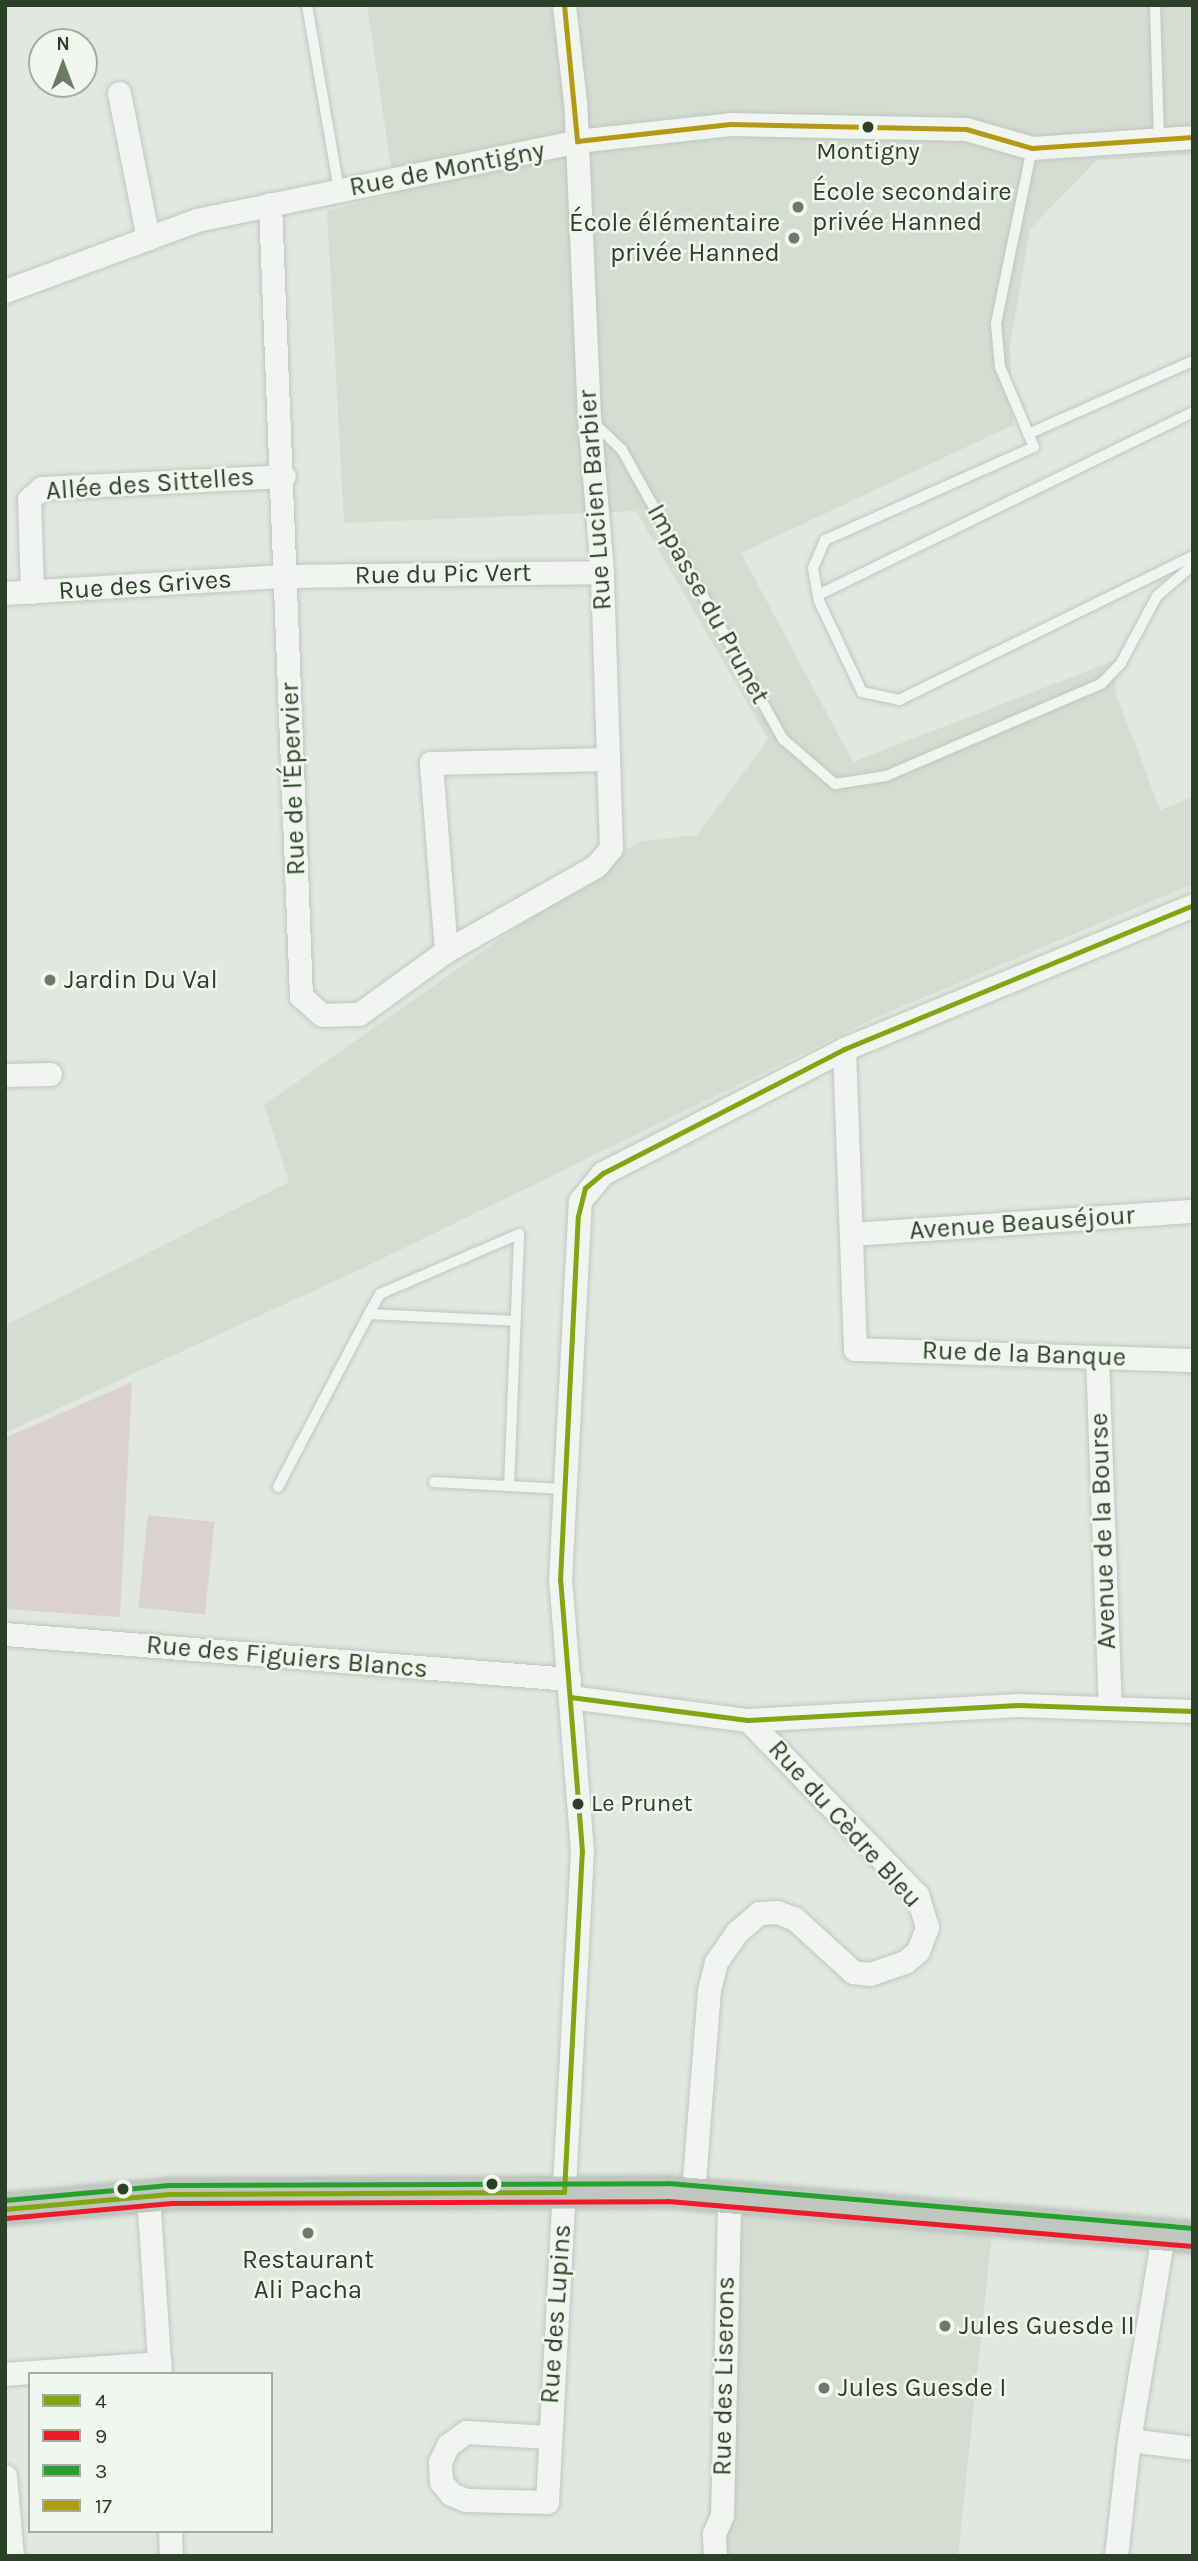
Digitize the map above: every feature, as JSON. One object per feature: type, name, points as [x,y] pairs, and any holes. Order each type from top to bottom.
[{"type":"main road","points":[[5,2209],[148,2195],[693,2193],[1178,2235]]},
{"type":"street","name":"Rue Lucien Barbier","points":[[564,5],[577,141],[589,418],[602,572],[611,848],[607,857]]},
{"type":"street","points":[[119,93],[148,238]]},
{"type":"street","name":"Rue de Montigny","points":[[5,290],[197,220],[577,141],[730,124],[966,129],[1032,148],[1193,137]]},
{"type":"street","name":"Rue de l'Épervier","points":[[270,204],[284,476],[285,576],[302,996],[322,1015],[359,1014],[446,951],[607,857]]},
{"type":"street","name":"Allée des Sittelles","points":[[32,592],[29,499],[42,488],[284,476]]},
{"type":"street","name":"Rue du Pic Vert","points":[[285,576],[602,572]]},
{"type":"street","name":"Rue des Grives","points":[[5,593],[285,576]]},
{"type":"street","points":[[446,951],[431,763],[608,759]]},
{"type":"street","points":[[852,1234],[844,1049],[1193,905]]},
{"type":"street","name":"Rue des Lupins","points":[[548,2437],[466,2432],[448,2445],[440,2462],[441,2482],[451,2494],[466,2500],[548,2502],[548,2437],[582,1851],[560,1580],[578,1216],[585,1188],[603,1173],[844,1049]]},
{"type":"street","points":[[5,1074],[50,1074]]},
{"type":"street","name":"Avenue Beauséjour","points":[[852,1234],[1193,1212]]},
{"type":"street","name":"Rue de la Banque","points":[[852,1234],[855,1349],[1193,1360]]},
{"type":"street","name":"Avenue de la Bourse","points":[[1097,1357],[1110,1705]]},
{"type":"street","name":"Rue des Figuiers Blancs","points":[[5,1634],[569,1688],[748,1720],[1018,1705],[1110,1705],[1193,1710]]},
{"type":"street","name":"Rue du Cèdre Bleu","points":[[693,2193],[709,1990],[716,1962],[737,1932],[759,1913],[776,1912],[795,1919],[853,1972],[870,1974],[905,1962],[918,1951],[927,1927],[917,1895],[748,1720]]},
{"type":"street","points":[[67,2372],[160,2369],[148,2195]]},
{"type":"street","name":"Rue des Liserons","points":[[715,2556],[714,2534],[722,2515],[722,2347],[729,2196]]},
{"type":"street","points":[[1116,2556],[1129,2440],[1178,2235]]},
{"type":"street","points":[[5,2374],[28,2373]]},
{"type":"street","points":[[1129,2440],[1193,2448]]},
{"type":"street","points":[[5,2476],[12,2556]]},
{"type":"street","points":[[170,2533],[172,2556]]},
{"type":"lane","points":[[307,5],[339,190]]},
{"type":"lane","points":[[1156,5],[1159,138]]},
{"type":"lane","points":[[1032,148],[996,324],[1000,367],[1034,447],[825,540],[813,568],[818,594],[862,692],[899,700],[1193,556]]},
{"type":"lane","points":[[1028,434],[1193,361]]},
{"type":"lane","points":[[818,594],[1193,412]]},
{"type":"lane","name":"Impasse du Prunet","points":[[589,418],[622,450],[783,739],[835,784],[886,776],[1101,684],[1121,663],[1157,596],[1193,565]]},
{"type":"lane","points":[[278,1488],[380,1294],[519,1234],[509,1486]]},
{"type":"lane","points":[[369,1314],[515,1321]]},
{"type":"lane","points":[[434,1482],[564,1489]]},
{"type":"shaded area","points":[[367,5],[1193,5],[1193,155],[1097,160],[1030,229],[1010,346],[1013,425],[741,553],[853,762],[1118,659],[1115,691],[1160,810],[1193,797],[1193,884],[877,1017],[361,1269],[5,1433],[5,1325],[289,1182],[264,1105],[638,842],[697,835],[768,739],[636,511],[344,523],[327,211],[395,194]]},
{"type":"shaded area","points":[[132,1382],[120,1617],[5,1609],[5,1438]]},
{"type":"shaded area","points":[[148,1515],[215,1522],[205,1614],[138,1607]]},
{"type":"shaded area","points":[[740,2210],[992,2236],[958,2556],[704,2554]]},
{"type":"transit line","name":"17","points":[[564,5],[577,141],[730,124],[966,129],[1032,148],[1193,137]]},
{"type":"transit line","name":"4","points":[[564,2192],[582,1851],[560,1580],[578,1216],[585,1188],[603,1173],[844,1049],[1193,905]]},
{"type":"transit line","name":"4","points":[[570,1697],[748,1720],[1018,1705],[1193,1711]]},
{"type":"transit line","name":"3","points":[[5,2200],[171,2185],[668,2183],[1193,2228]]},
{"type":"transit line","name":"4","points":[[5,2209],[171,2194],[564,2192]]},
{"type":"transit line","name":"9","points":[[6,2218],[171,2203],[668,2201],[1192,2246]]},
{"type":"place","name":"Montigny","points":[[868,127]]},
{"type":"place","name":"École secondaire privée Hanned","points":[[798,207]]},
{"type":"place","name":"École élémentaire privée Hanned","points":[[794,238]]},
{"type":"place","name":"Jardin Du Val","points":[[50,980]]},
{"type":"place","name":"Le Prunet","points":[[578,1804]]},
{"type":"place","name":"Restaurant Ali Pacha","points":[[308,2233]]},
{"type":"place","name":"Jules Guesde II","points":[[945,2326]]},
{"type":"place","name":"Jules Guesde I","points":[[824,2388]]}]
